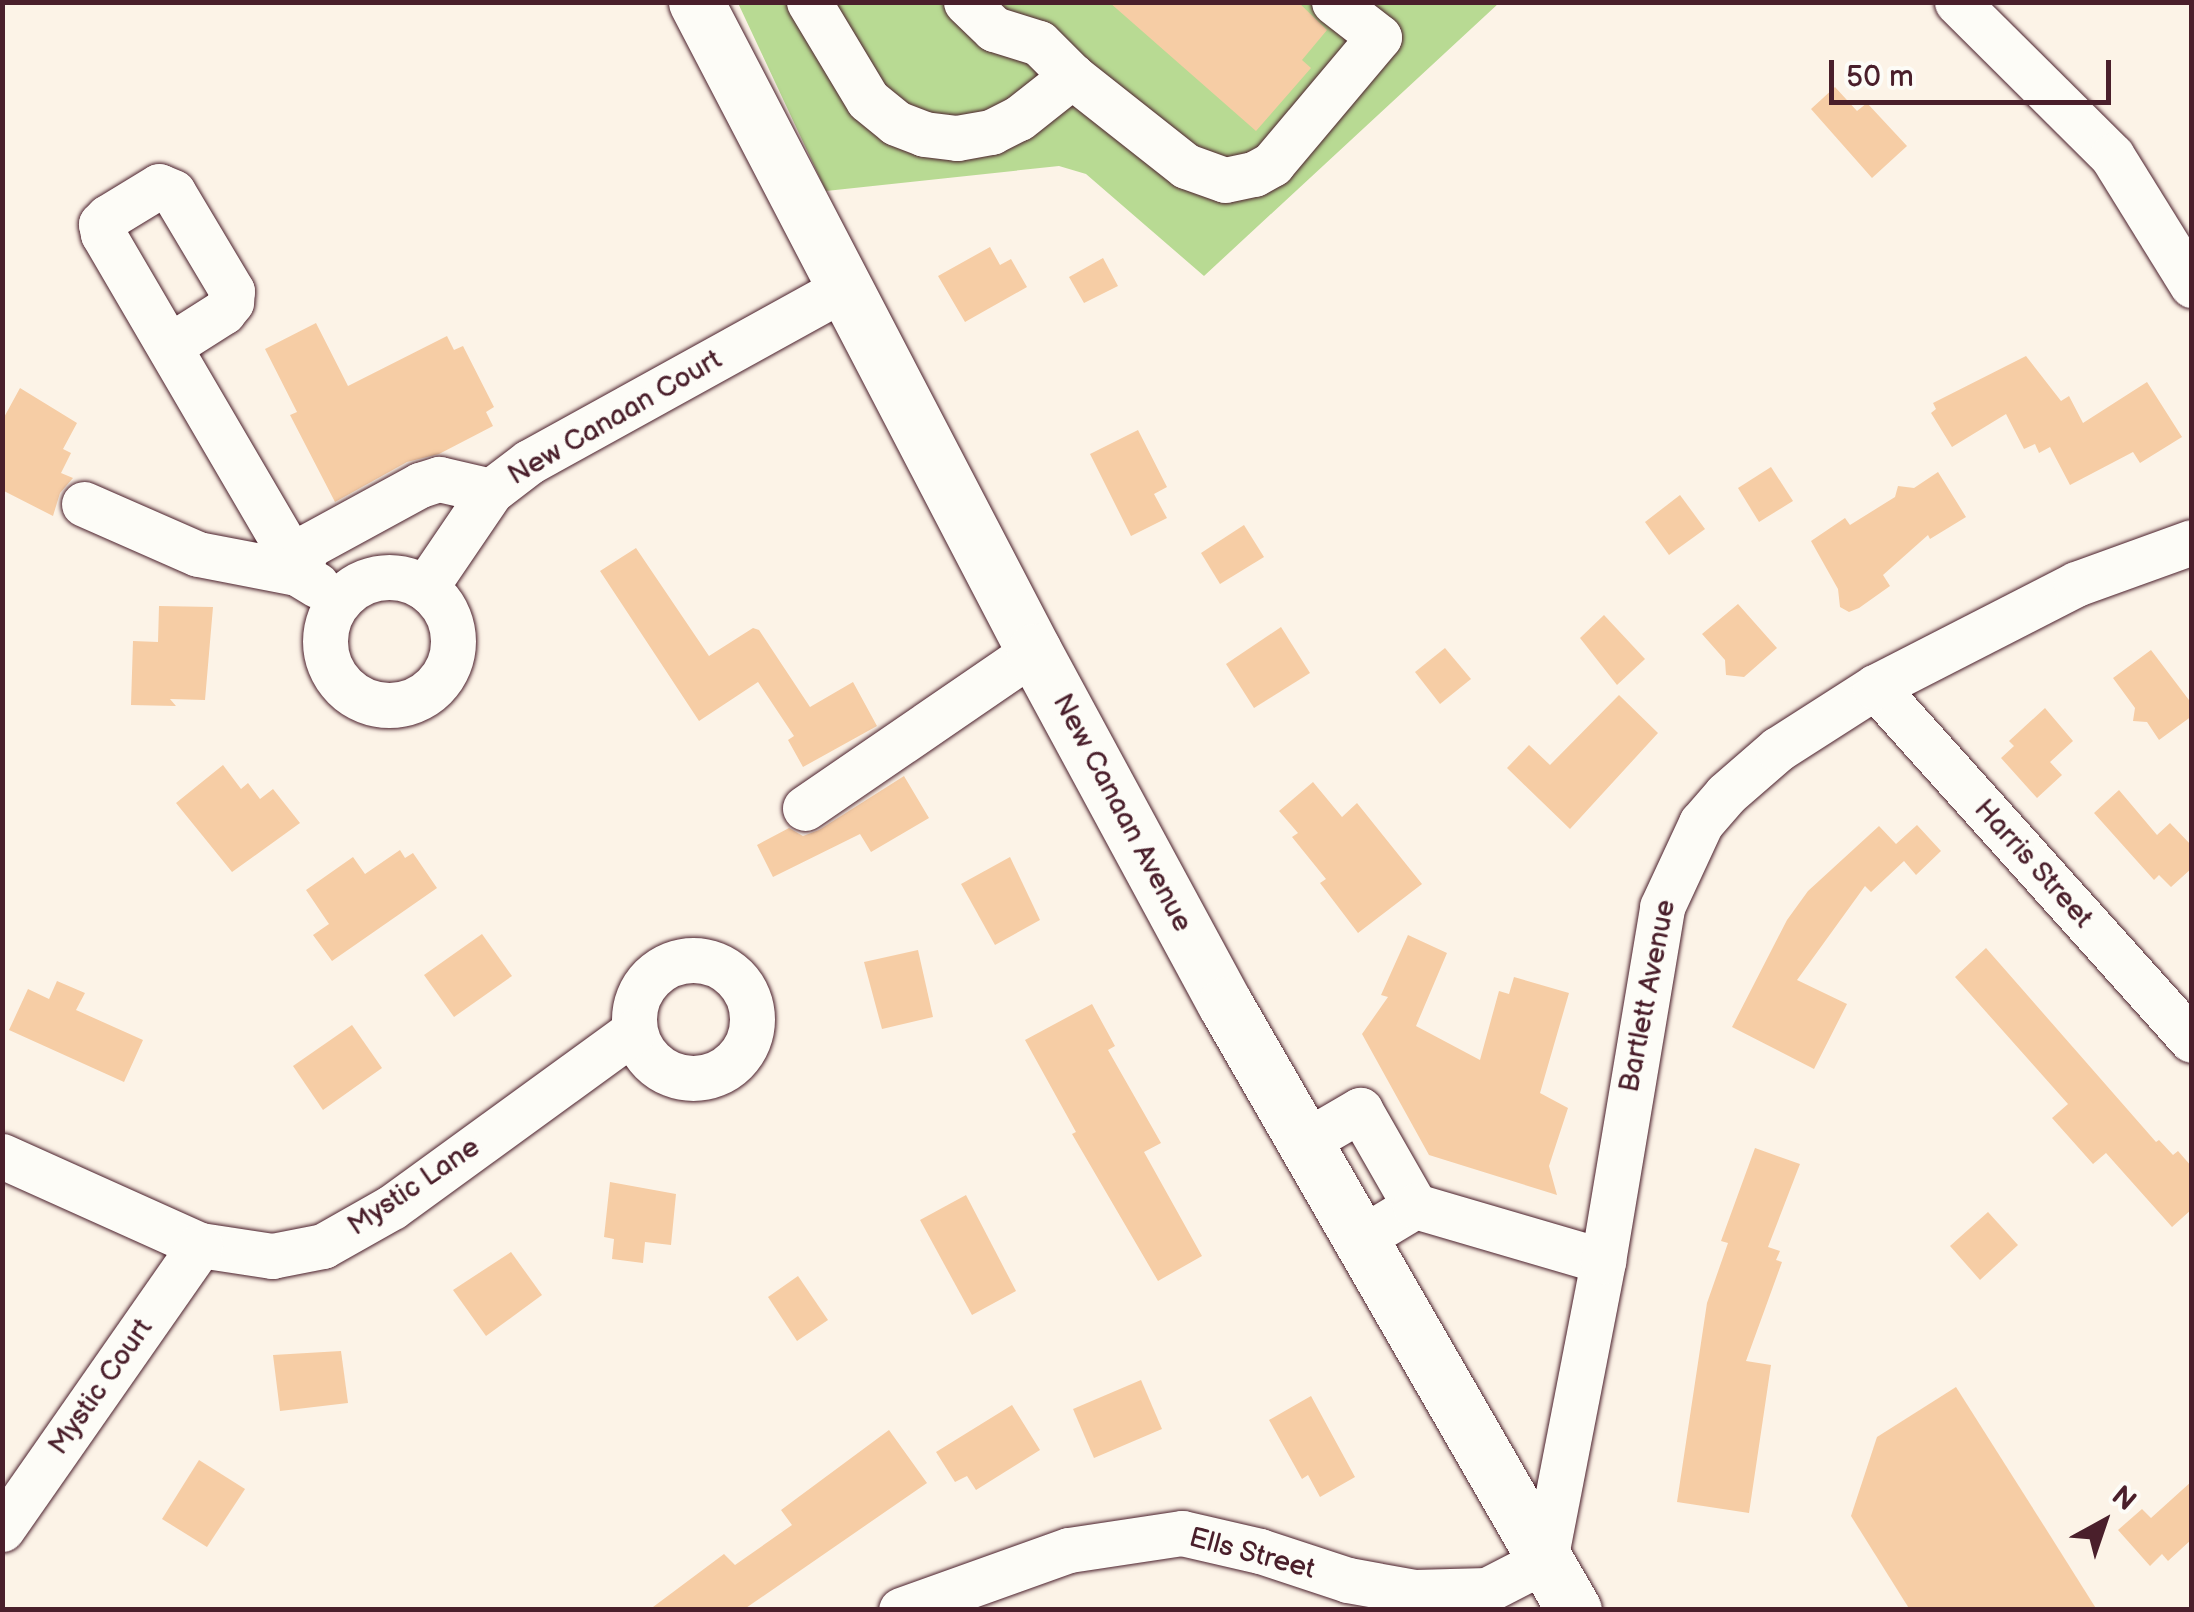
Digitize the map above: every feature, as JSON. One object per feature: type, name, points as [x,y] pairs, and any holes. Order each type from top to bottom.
[{"type":"main road","name":"New Canaan Avenue","points":[[696,2],[1034,651],[1305,1142],[1574,1610]]},
{"type":"street","points":[[809,2],[868,100],[896,122],[924,134],[957,138],[991,132],[1018,118],[1072,76]]},
{"type":"street","points":[[966,2],[994,28],[1040,44],[1072,76],[1186,166],[1212,178],[1241,179],[1272,164],[1286,151],[1378,37],[1345,6]]},
{"type":"street","points":[[1957,2],[2112,156],[2192,285]]},
{"type":"street","name":"New Canaan Court","points":[[425,588],[491,491],[530,462],[843,289]]},
{"type":"street","points":[[171,344],[298,570],[338,601]]},
{"type":"street","points":[[298,570],[308,546],[420,485],[440,480],[491,491]]},
{"type":"street","points":[[84,504],[198,554],[298,570]]},
{"type":"street","name":"Bartlett Avenue","points":[[1544,1560],[1603,1261],[1653,950],[1678,864],[1701,823],[1726,794],[1778,749],[1875,688],[2059,592],[2192,542]]},
{"type":"street","points":[[379,578],[406,580],[425,588],[447,614],[452,634],[451,656],[435,685],[398,704],[364,700],[334,672],[325,640],[338,601],[354,587],[379,578]]},
{"type":"street","points":[[805,808],[1034,651]]},
{"type":"street","name":"Harris Street","points":[[1875,688],[2192,1040]]},
{"type":"street","name":"Mystic Lane","points":[[2,1156],[200,1245],[272,1256],[323,1246],[392,1208],[634,1031]]},
{"type":"street","points":[[1305,1142],[1360,1110],[1415,1206],[1603,1261]]},
{"type":"street","points":[[1360,1239],[1415,1206]]},
{"type":"street","name":"Mystic Court","points":[[2,1529],[200,1245]]},
{"type":"street","name":"Ells Street","points":[[902,1610],[1069,1550],[1182,1533],[1260,1551],[1426,1601],[1487,1590],[1544,1560]]},
{"type":"green space","points":[[738,3],[1499,3],[1204,276],[1086,174],[1059,166],[826,191]]},
{"type":"building","points":[[1109,2],[1298,2],[1327,30],[1302,60],[1311,68],[1256,131]]},
{"type":"building","points":[[1835,87],[1857,111],[1867,103],[1907,146],[1872,178],[1811,109]]},
{"type":"building","points":[[990,247],[1000,265],[1011,259],[1027,287],[965,322],[938,276]]},
{"type":"building","points":[[1103,258],[1118,286],[1084,303],[1069,277]]},
{"type":"building","points":[[316,323],[348,386],[447,336],[454,350],[463,346],[494,407],[486,412],[493,426],[439,454],[407,462],[335,502],[290,415],[297,412],[265,349]]},
{"type":"building","points":[[2026,356],[2061,401],[2069,396],[2083,423],[2147,382],[2182,437],[2140,463],[2133,452],[2070,485],[2050,447],[2039,453],[2035,444],[2024,449],[2006,414],[1952,447],[1931,413],[1936,409],[1933,403]]},
{"type":"building","points":[[20,388],[77,423],[63,449],[71,453],[61,473],[73,478],[60,493],[53,516],[2,490],[2,421]]},
{"type":"building","points":[[1138,430],[1167,487],[1154,494],[1167,518],[1131,536],[1090,454]]},
{"type":"building","points":[[1771,467],[1793,501],[1759,522],[1738,488]]},
{"type":"building","points":[[1938,472],[1966,517],[1930,539],[1928,535],[1883,575],[1890,586],[1859,608],[1849,612],[1840,607],[1838,589],[1811,541],[1845,518],[1850,525],[1895,497],[1898,486],[1914,488]]},
{"type":"building","points":[[1680,495],[1705,529],[1669,555],[1645,522]]},
{"type":"building","points":[[1244,525],[1264,557],[1220,584],[1201,553]]},
{"type":"building","points":[[636,548],[709,656],[753,628],[759,630],[810,707],[853,682],[877,726],[803,767],[788,740],[794,736],[758,682],[699,721],[600,571]]},
{"type":"building","points":[[1738,604],[1777,648],[1744,677],[1726,675],[1725,660],[1702,634]]},
{"type":"building","points":[[159,606],[213,607],[205,700],[170,699],[176,706],[131,705],[133,641],[158,642]]},
{"type":"building","points":[[1604,615],[1645,659],[1617,685],[1580,638]]},
{"type":"building","points":[[1281,627],[1310,673],[1254,708],[1226,664]]},
{"type":"building","points":[[1445,648],[1471,679],[1440,704],[1415,672]]},
{"type":"building","points":[[2151,650],[2192,704],[2192,716],[2159,740],[2147,722],[2133,721],[2135,708],[2113,678]]},
{"type":"building","points":[[1619,695],[1658,733],[1570,829],[1507,768],[1529,745],[1550,765]]},
{"type":"building","points":[[2045,708],[2073,741],[2050,762],[2062,775],[2037,798],[2001,758],[2014,746],[2009,741]]},
{"type":"building","points":[[223,765],[241,789],[248,783],[260,799],[273,789],[300,823],[232,872],[176,803]]},
{"type":"building","points":[[904,776],[929,818],[871,852],[860,834],[773,877],[757,845],[789,828],[803,836],[819,830]]},
{"type":"building","points":[[1313,782],[1342,817],[1357,803],[1422,884],[1358,933],[1320,883],[1326,879],[1292,837],[1298,833],[1279,811]]},
{"type":"building","points":[[2119,790],[2157,835],[2170,823],[2192,846],[2192,868],[2171,887],[2159,875],[2154,880],[2094,813]]},
{"type":"building","points":[[1917,825],[1941,851],[1916,875],[1904,861],[1871,892],[1865,886],[1797,980],[1847,1004],[1814,1069],[1732,1027],[1787,920],[1808,891],[1879,826],[1896,844]]},
{"type":"building","points":[[400,850],[405,858],[413,853],[437,888],[332,961],[313,935],[329,924],[306,890],[353,857],[365,874]]},
{"type":"building","points":[[1010,857],[1040,920],[995,945],[961,884]]},
{"type":"building","points":[[482,934],[512,976],[454,1017],[424,975]]},
{"type":"building","points":[[1408,935],[1447,953],[1416,1026],[1480,1060],[1499,991],[1509,994],[1514,977],[1569,993],[1540,1093],[1568,1108],[1549,1166],[1557,1195],[1429,1155],[1362,1034],[1388,997],[1381,995]]},
{"type":"building","points":[[1986,948],[2156,1142],[2159,1140],[2173,1155],[2178,1151],[2192,1167],[2192,1209],[2172,1227],[2106,1153],[2093,1164],[2052,1118],[2068,1104],[1955,977]]},
{"type":"building","points":[[918,950],[933,1017],[882,1029],[864,962]]},
{"type":"building","points":[[57,981],[85,993],[76,1010],[143,1040],[124,1082],[9,1030],[28,989],[49,999]]},
{"type":"building","points":[[1092,1004],[1115,1046],[1108,1050],[1161,1143],[1144,1152],[1202,1256],[1158,1281],[1072,1134],[1076,1132],[1025,1040]]},
{"type":"building","points":[[352,1025],[382,1068],[323,1110],[293,1066]]},
{"type":"building","points":[[1755,1148],[1800,1164],[1768,1247],[1780,1251],[1776,1260],[1782,1262],[1746,1361],[1771,1365],[1749,1513],[1677,1502],[1707,1303],[1728,1243],[1721,1241]]},
{"type":"building","points":[[610,1182],[676,1194],[671,1245],[645,1242],[643,1263],[612,1259],[614,1239],[604,1237]]},
{"type":"building","points":[[966,1195],[1016,1291],[972,1315],[920,1220]]},
{"type":"building","points":[[1988,1212],[2018,1245],[1980,1280],[1950,1246]]},
{"type":"building","points":[[511,1252],[542,1295],[486,1336],[453,1290]]},
{"type":"building","points":[[798,1276],[828,1320],[797,1341],[768,1297]]},
{"type":"building","points":[[341,1351],[348,1403],[280,1411],[273,1355]]},
{"type":"building","points":[[1141,1380],[1162,1429],[1094,1458],[1073,1409]]},
{"type":"building","points":[[1956,1387],[2097,1610],[1910,1610],[1851,1516],[1877,1437]]},
{"type":"building","points":[[1311,1396],[1355,1477],[1320,1497],[1308,1475],[1302,1479],[1269,1420]]},
{"type":"building","points":[[1012,1405],[1040,1450],[976,1490],[967,1476],[955,1482],[936,1452]]},
{"type":"building","points":[[889,1430],[927,1483],[743,1610],[649,1610],[724,1554],[735,1565],[792,1525],[781,1510]]},
{"type":"building","points":[[199,1460],[245,1489],[207,1547],[162,1519]]},
{"type":"building","points":[[2192,1481],[2192,1539],[2168,1561],[2162,1554],[2150,1566],[2118,1530],[2142,1509],[2151,1518]]}]
